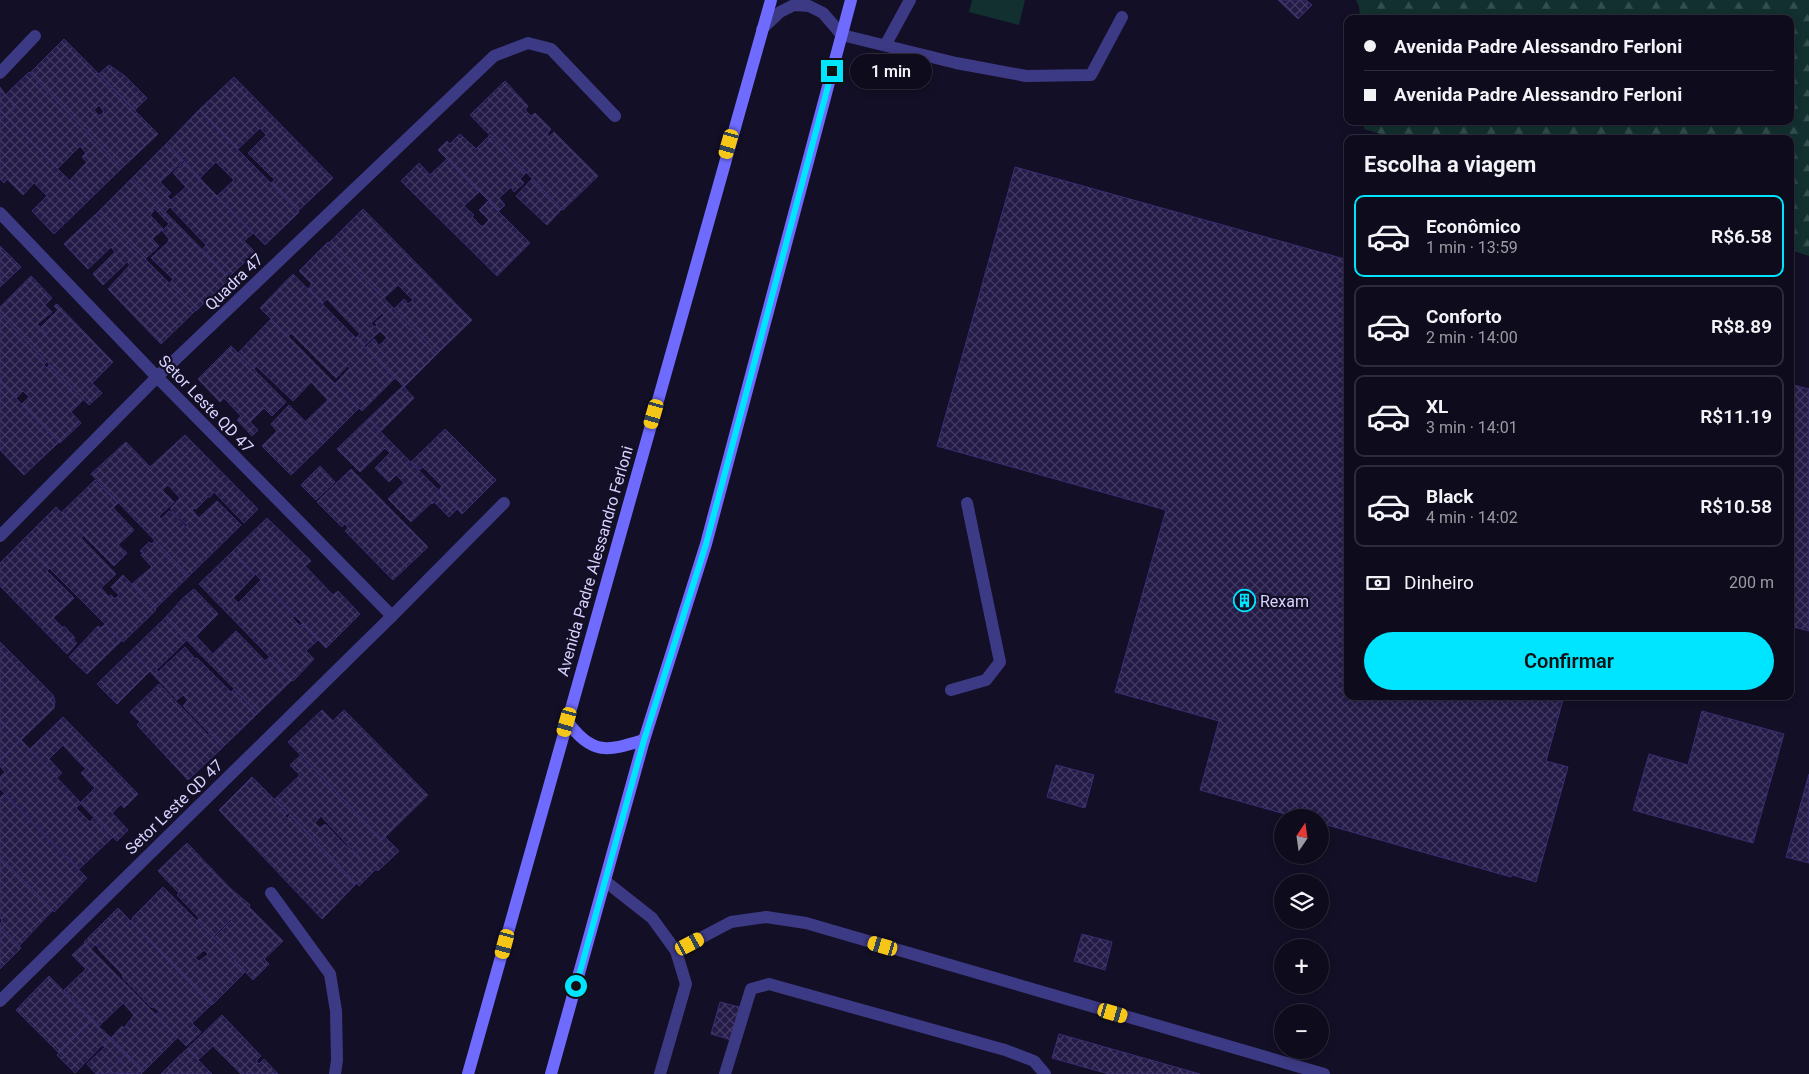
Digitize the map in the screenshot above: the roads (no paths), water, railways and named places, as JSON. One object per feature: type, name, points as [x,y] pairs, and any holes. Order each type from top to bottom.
[{"type":"main road","name":"Avenida Padre Alessandro Ferloni","points":[[468,1074],[770,0]]},
{"type":"main road","points":[[551,1074],[644,740],[706,544],[851,0]]},
{"type":"main road","points":[[567,722],[586,743],[599,748],[612,749],[644,740]]},
{"type":"street","points":[[886,44],[910,0]]},
{"type":"street","points":[[762,29],[780,12],[794,5],[809,6],[823,13],[842,35],[886,44],[956,63],[1026,76],[1091,75],[1122,17]]},
{"type":"street","points":[[0,73],[35,36]]},
{"type":"street","name":"Quadra 47","points":[[0,536],[157,377],[494,56],[528,43],[552,48],[615,116]]},
{"type":"street","name":"Setor Leste QD 47","points":[[0,213],[157,377],[392,616]]},
{"type":"street","name":"Setor Leste QD 47","points":[[0,1001],[392,616],[504,503]]},
{"type":"street","points":[[950,690],[986,680],[1000,662],[967,504]]},
{"type":"street","points":[[605,881],[652,918],[676,951],[686,984],[660,1074]]},
{"type":"street","points":[[271,893],[330,974],[336,1011],[337,1060],[335,1074]]},
{"type":"street","points":[[676,951],[731,922],[766,917],[806,923],[1324,1074]]},
{"type":"street","points":[[725,1074],[751,989],[769,984],[1005,1050],[1034,1061],[1045,1074]]},
{"type":"place","name":"Rexam","points":[[1244,601]]}]
